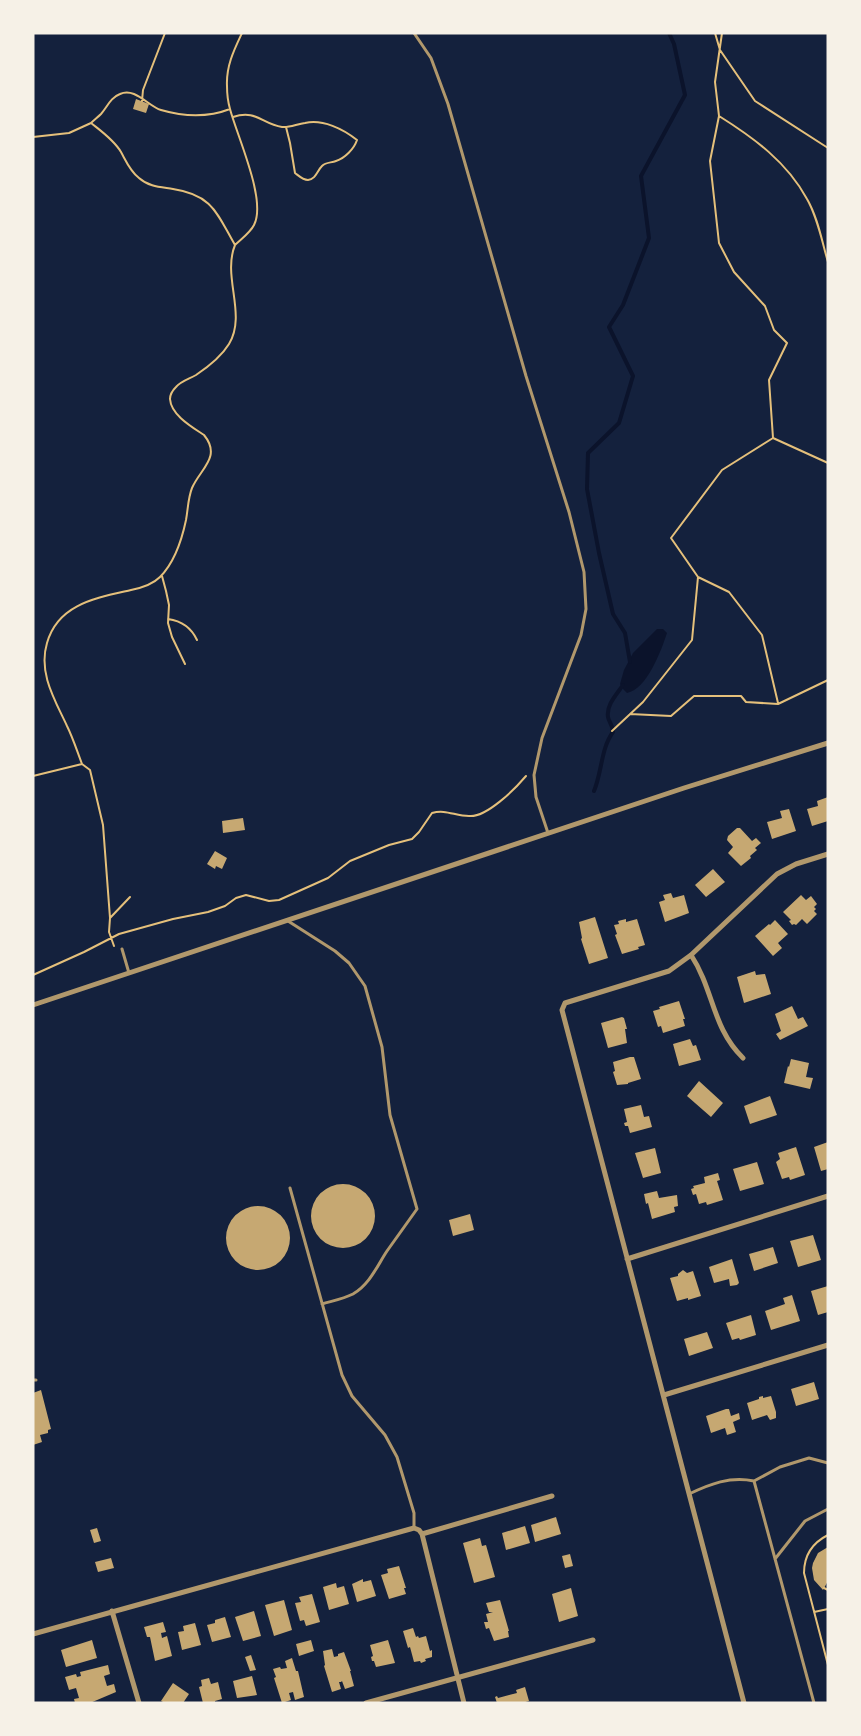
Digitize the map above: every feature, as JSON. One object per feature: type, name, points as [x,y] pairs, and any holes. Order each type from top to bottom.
[{"type":"street","points":[[33,1005],[673,792],[828,743]]},
{"type":"street","points":[[744,1703],[562,1007],[565,1003],[662,974],[677,966],[777,874],[796,864],[828,854]]},
{"type":"street","points":[[691,955],[702,974],[724,1033],[743,1058]]},
{"type":"street","points":[[627,1259],[828,1196]]},
{"type":"street","points":[[663,1395],[828,1345]]},
{"type":"street","points":[[33,1634],[112,1611],[552,1496]]},
{"type":"street","points":[[418,1531],[464,1703]]},
{"type":"street","points":[[112,1611],[139,1703]]},
{"type":"street","points":[[366,1703],[593,1640]]},
{"type":"lane","points":[[414,33],[430,58],[448,104],[523,365],[564,495],[584,572],[586,596],[583,628],[542,738],[535,765],[536,797],[549,834]]},
{"type":"lane","points":[[288,921],[335,951],[349,963],[365,986],[382,1047],[390,1115],[417,1209],[363,1287],[342,1298],[322,1304]]},
{"type":"lane","points":[[122,949],[129,973]]},
{"type":"lane","points":[[290,1188],[346,1386],[359,1407],[385,1435],[397,1457],[418,1531]]},
{"type":"lane","points":[[689,1494],[725,1480],[754,1481],[780,1467],[809,1458],[828,1463]]},
{"type":"lane","points":[[754,1481],[814,1703]]},
{"type":"lane","points":[[775,1559],[805,1521],[828,1509]]},
{"type":"path","points":[[142,100],[143,90],[165,33]]},
{"type":"path","points":[[116,951],[109,932],[103,825],[90,770],[82,764],[59,711],[47,680],[44,653],[56,624],[64,614],[76,606],[97,598],[148,585],[162,576],[176,552],[184,530],[193,487],[208,464],[211,452],[207,439],[180,417],[170,400],[178,385],[213,362],[224,352],[231,341],[236,322],[231,261],[235,245],[254,226],[258,213],[255,192],[230,109],[227,87],[228,68],[242,33]]},
{"type":"path","points":[[715,33],[720,50],[755,101],[828,148]]},
{"type":"path","points":[[722,33],[715,82],[719,116],[710,161],[719,243],[734,272],[765,306],[774,330],[787,342],[769,380],[773,438]]},
{"type":"path","points":[[33,137],[69,133],[91,123],[100,116],[111,99],[117,94],[128,92],[162,110],[194,116],[205,116],[230,109]]},
{"type":"path","points":[[233,117],[249,114],[280,127],[321,122],[357,140],[353,148],[338,161],[321,167],[315,176],[307,180],[295,173],[286,127]]},
{"type":"path","points":[[719,116],[759,142],[782,164],[808,200],[828,262]]},
{"type":"path","points":[[91,123],[120,150],[127,165],[142,181],[148,185],[196,195],[208,202],[235,245]]},
{"type":"path","points":[[773,438],[828,463]]},
{"type":"path","points":[[773,438],[722,470],[671,538],[698,577],[729,592],[762,635],[778,704]]},
{"type":"path","points":[[162,576],[169,606],[168,619],[172,637],[185,663]]},
{"type":"path","points":[[612,731],[643,702],[692,640],[698,577]]},
{"type":"path","points":[[168,619],[184,623],[194,633],[197,640]]},
{"type":"path","points":[[630,714],[671,716],[694,696],[741,696],[746,702],[778,704],[828,680]]},
{"type":"path","points":[[33,776],[82,764]]},
{"type":"path","points":[[33,975],[111,938],[173,919],[208,912],[225,906],[236,898],[246,895],[269,901],[279,900],[328,878],[350,861],[389,845],[412,839],[432,813],[446,811],[472,817],[490,808],[511,793],[535,765]]},
{"type":"path","points":[[110,918],[130,897]]},
{"type":"path","points":[[828,1535],[813,1545],[808,1552],[804,1566],[805,1580],[828,1665]]},
{"type":"path","points":[[824,1588],[828,1590]]},
{"type":"path","points":[[814,1612],[828,1609]]},
{"type":"water","points":[[657,629],[663,629],[667,633],[657,659],[641,684],[627,693],[620,684],[624,670],[633,653]]},
{"type":"building","points":[[136,99],[149,104],[146,113],[133,109]]},
{"type":"building","points":[[828,797],[828,821],[812,826],[807,809],[818,806],[817,801]]},
{"type":"building","points":[[789,809],[796,831],[772,839],[767,822],[782,818],[780,811]]},
{"type":"building","points":[[243,818],[245,830],[223,833],[222,821]]},
{"type":"building","points":[[740,828],[752,841],[756,838],[761,843],[755,848],[757,850],[750,856],[751,858],[741,866],[728,853],[733,847],[727,840],[728,836]]},
{"type":"building","points":[[215,851],[227,858],[222,869],[216,866],[215,869],[207,864]]},
{"type":"building","points":[[713,869],[725,882],[706,897],[695,885]]},
{"type":"building","points":[[671,893],[673,898],[684,895],[689,913],[665,922],[659,902],[665,900],[663,895]]},
{"type":"building","points":[[801,895],[806,900],[811,896],[817,904],[814,911],[817,914],[807,924],[802,919],[796,925],[792,925],[789,921],[791,920],[783,912]]},
{"type":"building","points":[[595,917],[608,958],[589,964],[581,939],[579,922]]},
{"type":"building","points":[[626,919],[626,922],[637,919],[645,945],[622,954],[614,925]]},
{"type":"building","points":[[775,920],[788,934],[778,943],[782,948],[773,956],[755,936]]},
{"type":"building","points":[[755,971],[756,975],[765,974],[771,994],[744,1003],[737,977]]},
{"type":"building","points":[[679,1001],[685,1026],[663,1033],[661,1026],[658,1027],[653,1011]]},
{"type":"building","points":[[792,1006],[798,1019],[803,1017],[808,1026],[780,1040],[776,1034],[781,1031],[775,1014]]},
{"type":"building","points":[[622,1017],[627,1029],[625,1029],[627,1043],[608,1048],[601,1023]]},
{"type":"building","points":[[690,1039],[693,1046],[696,1045],[701,1060],[679,1066],[673,1044]]},
{"type":"building","points":[[634,1057],[641,1079],[617,1085],[613,1062]]},
{"type":"building","points":[[791,1059],[809,1063],[806,1077],[813,1078],[810,1089],[784,1083]]},
{"type":"building","points":[[699,1081],[723,1103],[711,1117],[687,1096]]},
{"type":"building","points":[[770,1096],[777,1115],[750,1124],[744,1106]]},
{"type":"building","points":[[641,1105],[644,1117],[649,1116],[652,1127],[630,1133],[628,1126],[624,1123],[627,1122],[624,1109]]},
{"type":"building","points":[[828,1142],[828,1169],[821,1171],[814,1147]]},
{"type":"building","points":[[796,1147],[805,1175],[790,1180],[789,1177],[782,1179],[776,1162],[780,1159],[778,1153]]},
{"type":"building","points":[[655,1148],[661,1173],[643,1178],[635,1153]]},
{"type":"building","points":[[757,1162],[764,1184],[740,1191],[733,1169]]},
{"type":"building","points":[[718,1173],[720,1180],[717,1181],[723,1200],[707,1205],[706,1202],[699,1204],[696,1194],[693,1195],[691,1189],[694,1188],[693,1186],[705,1183],[704,1177]]},
{"type":"building","points":[[343,1184],[361,1190],[369,1198],[375,1216],[369,1234],[361,1242],[343,1248],[325,1242],[317,1234],[311,1216],[317,1198],[325,1190]]},
{"type":"building","points":[[657,1191],[659,1198],[677,1195],[678,1206],[674,1207],[675,1212],[652,1219],[644,1194]]},
{"type":"building","points":[[258,1206],[276,1212],[284,1220],[290,1238],[284,1256],[276,1264],[258,1270],[240,1264],[232,1256],[226,1238],[232,1220],[240,1212]]},
{"type":"building","points":[[470,1214],[474,1230],[453,1236],[449,1220]]},
{"type":"building","points":[[813,1235],[821,1260],[798,1267],[790,1241]]},
{"type":"building","points":[[773,1247],[778,1263],[754,1271],[749,1254]]},
{"type":"building","points":[[732,1259],[739,1283],[730,1286],[729,1279],[714,1283],[709,1267]]},
{"type":"building","points":[[683,1270],[687,1273],[693,1271],[701,1296],[677,1301],[670,1278],[678,1276]]},
{"type":"building","points":[[828,1286],[828,1312],[818,1315],[811,1291]]},
{"type":"building","points":[[792,1295],[800,1321],[771,1330],[765,1311],[785,1304],[783,1298]]},
{"type":"building","points":[[751,1315],[756,1335],[732,1340],[726,1323]]},
{"type":"building","points":[[707,1332],[713,1348],[689,1356],[684,1339]]},
{"type":"building","points":[[814,1382],[819,1399],[796,1406],[791,1389]]},
{"type":"building","points":[[41,1390],[51,1429],[48,1433],[40,1435],[42,1442],[33,1445],[33,1393]]},
{"type":"building","points":[[763,1396],[763,1398],[771,1396],[776,1418],[770,1420],[767,1415],[752,1420],[747,1403]]},
{"type":"building","points":[[729,1409],[731,1416],[739,1413],[740,1419],[733,1422],[736,1432],[727,1435],[725,1428],[711,1433],[706,1416]]},
{"type":"building","points":[[556,1517],[561,1534],[535,1542],[531,1525]]},
{"type":"building","points":[[525,1526],[530,1543],[506,1550],[502,1533]]},
{"type":"building","points":[[97,1528],[101,1541],[94,1543],[90,1530]]},
{"type":"building","points":[[480,1538],[482,1546],[486,1545],[495,1577],[474,1583],[463,1543]]},
{"type":"building","points":[[828,1547],[828,1581],[823,1590],[814,1580],[812,1568],[818,1553]]},
{"type":"building","points":[[570,1554],[573,1566],[565,1568],[562,1556]]},
{"type":"building","points":[[111,1558],[114,1568],[98,1572],[95,1562]]},
{"type":"building","points":[[399,1566],[406,1594],[389,1599],[381,1575],[388,1573],[387,1569]]},
{"type":"building","points":[[363,1579],[363,1582],[371,1580],[376,1596],[357,1602],[352,1584]]},
{"type":"building","points":[[336,1583],[337,1588],[344,1586],[349,1604],[329,1610],[323,1587]]},
{"type":"building","points":[[571,1588],[578,1616],[559,1622],[552,1594]]},
{"type":"building","points":[[312,1594],[320,1622],[306,1626],[304,1620],[300,1621],[295,1603],[301,1602],[299,1597]]},
{"type":"building","points":[[284,1600],[292,1630],[274,1636],[265,1605]]},
{"type":"building","points":[[500,1600],[509,1637],[494,1641],[484,1622],[488,1622],[486,1614],[493,1612],[489,1612],[486,1603]]},
{"type":"building","points":[[254,1611],[261,1636],[243,1641],[235,1617]]},
{"type":"building","points":[[225,1617],[231,1637],[212,1642],[207,1625]]},
{"type":"building","points":[[163,1622],[166,1632],[161,1633],[162,1638],[167,1636],[172,1656],[155,1661],[150,1637],[147,1637],[144,1627]]},
{"type":"building","points":[[195,1623],[201,1645],[182,1650],[178,1632],[184,1631],[183,1626]]},
{"type":"building","points":[[413,1628],[416,1637],[426,1636],[430,1651],[432,1650],[432,1657],[421,1663],[420,1661],[414,1662],[403,1631]]},
{"type":"building","points":[[92,1640],[97,1658],[66,1667],[61,1650]]},
{"type":"building","points":[[311,1640],[314,1651],[299,1656],[296,1644]]},
{"type":"building","points":[[388,1640],[395,1663],[376,1667],[372,1661],[370,1645]]},
{"type":"building","points":[[332,1649],[334,1657],[344,1652],[354,1686],[345,1689],[342,1681],[339,1682],[341,1689],[332,1692],[324,1666],[323,1651]]},
{"type":"building","points":[[251,1655],[256,1670],[250,1671],[245,1657]]},
{"type":"building","points":[[292,1658],[296,1671],[298,1671],[304,1697],[295,1700],[293,1692],[289,1693],[291,1700],[282,1703],[273,1669],[287,1668],[285,1661]]},
{"type":"building","points":[[108,1665],[110,1674],[104,1676],[107,1686],[114,1684],[116,1692],[90,1703],[75,1703],[74,1699],[79,1698],[76,1688],[69,1690],[65,1677],[76,1674],[77,1677],[81,1676],[80,1672]]},
{"type":"building","points":[[252,1676],[257,1695],[237,1698],[233,1681]]},
{"type":"building","points":[[209,1678],[211,1684],[218,1682],[222,1699],[215,1703],[203,1703],[199,1687],[202,1686],[201,1680]]},
{"type":"building","points":[[173,1683],[189,1694],[183,1703],[161,1701]]},
{"type":"building","points":[[525,1687],[529,1701],[497,1703],[495,1697],[517,1693],[516,1690]]},
{"type":"waterway","points":[[630,662],[625,633],[613,614],[599,553],[587,489],[588,453],[619,423],[633,376],[609,327],[623,305],[649,238],[641,176],[685,95],[674,44],[669,33]]},
{"type":"waterway","points":[[594,791],[606,745],[613,732],[608,717],[609,708],[623,685]]}]
